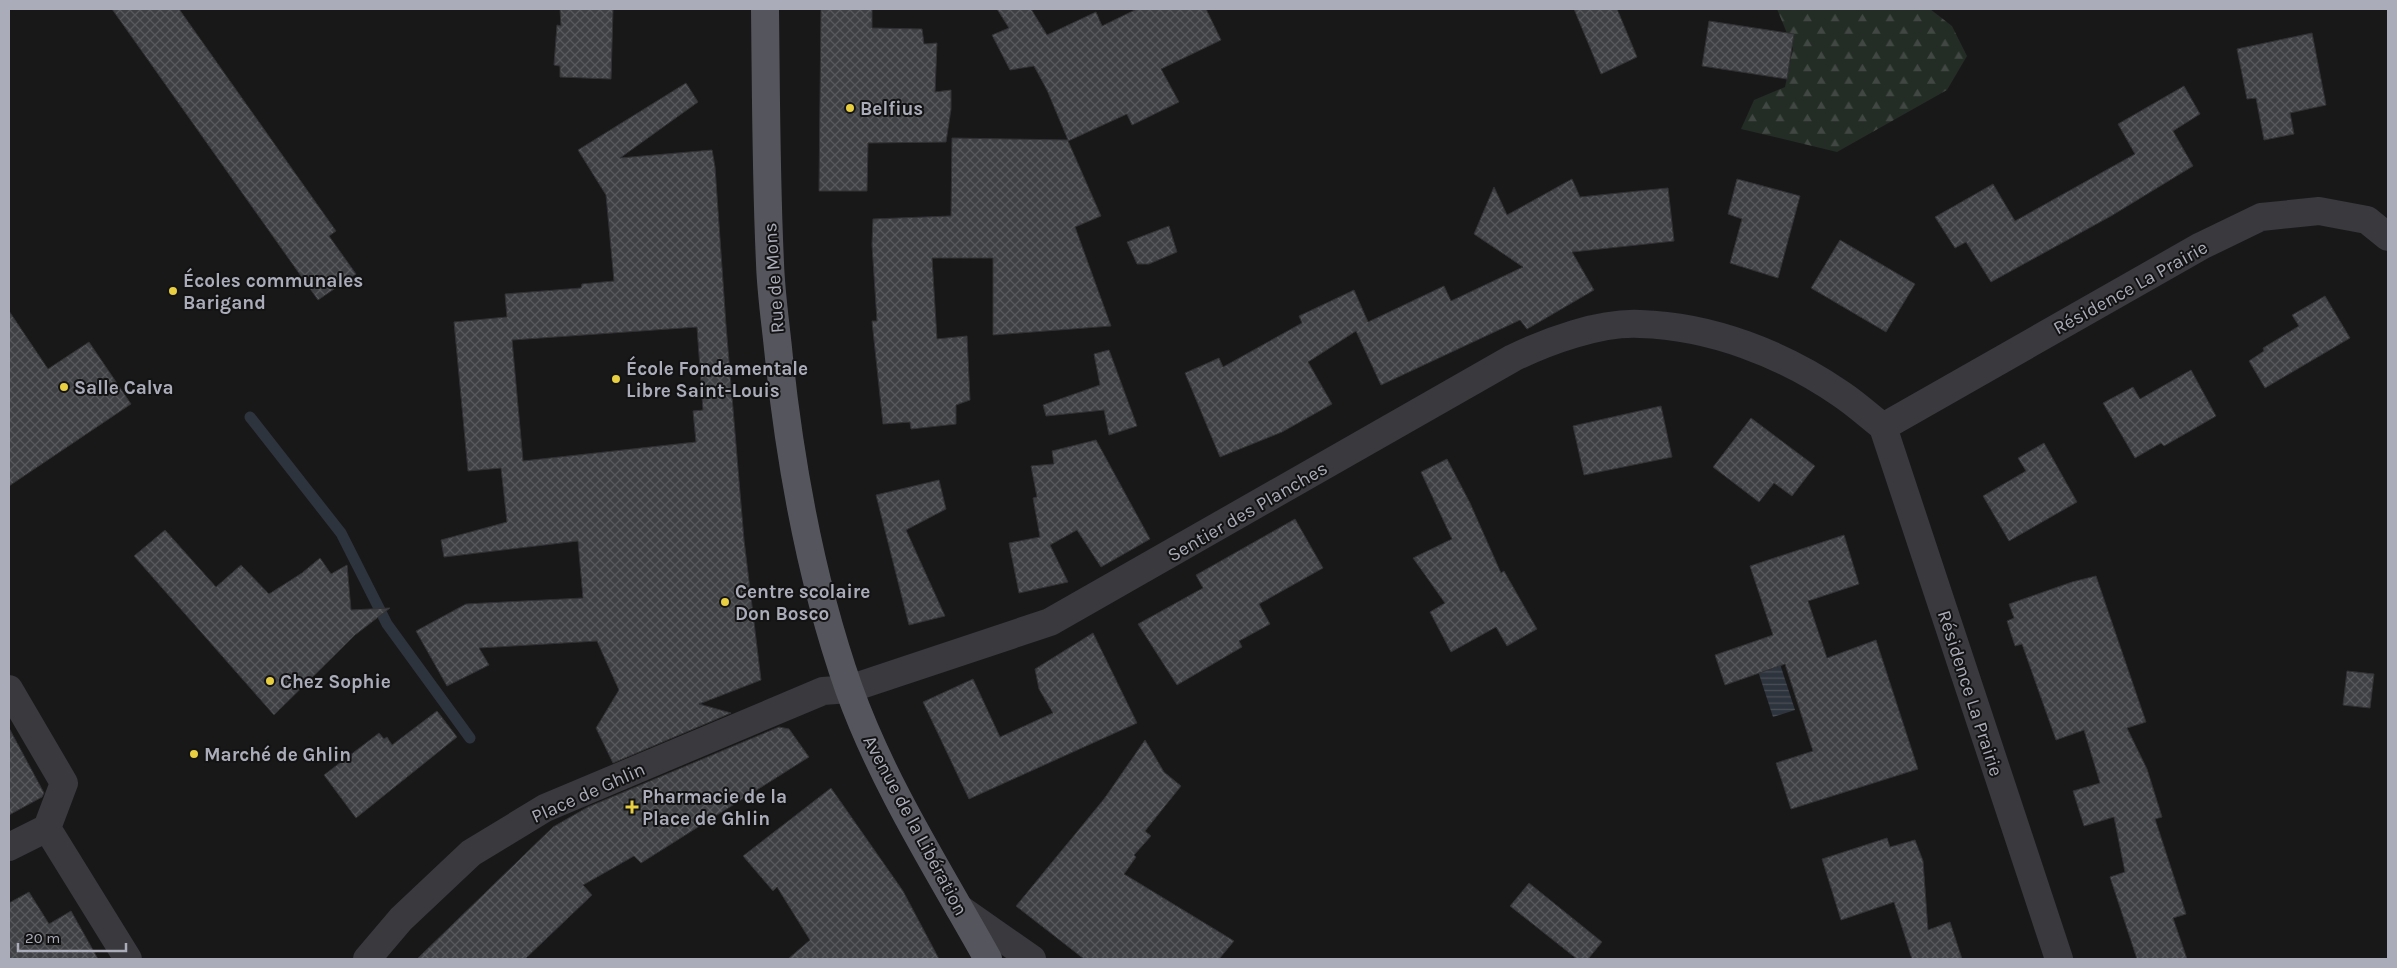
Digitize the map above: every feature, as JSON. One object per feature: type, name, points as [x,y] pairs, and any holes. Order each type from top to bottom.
[{"type":"main road","name":"Rue de Mons","points":[[765,9],[770,266],[784,406],[802,519],[824,608],[849,689]]},
{"type":"main road","name":"Avenue de la Libération","points":[[849,689],[873,749],[901,805],[988,959]]},
{"type":"street","name":"Résidence La Prairie","points":[[2059,959],[1883,427],[2201,246],[2261,216],[2328,213],[2367,220],[2388,237]]},
{"type":"street","name":"Sentier des Planches","points":[[849,689],[1050,622],[1513,358],[1546,342],[1582,333],[1638,324],[1684,328],[1730,340],[1789,363],[1842,394],[1883,427]]},
{"type":"street","points":[[9,689],[64,783],[48,828],[9,847]]},
{"type":"street","name":"Place de Ghlin","points":[[367,959],[401,918],[471,853],[545,808],[823,691],[849,689]]},
{"type":"street","points":[[48,828],[128,959]]},
{"type":"street","points":[[960,908],[1032,959]]},
{"type":"green space","points":[[1777,9],[1930,9],[1952,26],[1967,56],[1947,90],[1837,152],[1741,129],[1754,100],[1785,87],[1793,48]]},
{"type":"shaded area","points":[[1780,664],[1795,710],[1773,717],[1758,671]]},
{"type":"building","points":[[112,9],[179,9],[336,231],[329,236],[356,274],[318,300]]},
{"type":"building","points":[[560,9],[613,9],[611,79],[560,77],[560,66],[554,65],[557,25],[561,26]]},
{"type":"building","points":[[821,9],[872,9],[872,28],[922,29],[924,44],[937,43],[935,92],[951,90],[951,109],[946,142],[868,143],[867,191],[819,191]]},
{"type":"building","points":[[997,9],[1031,9],[1047,35],[1096,12],[1102,26],[1137,9],[1206,9],[1221,40],[1161,69],[1179,102],[1132,125],[1127,114],[1068,141],[1101,216],[1075,227],[1111,326],[993,335],[993,258],[932,258],[937,339],[967,336],[970,400],[956,405],[956,424],[911,429],[910,422],[883,424],[872,321],[877,321],[872,245],[873,219],[951,216],[952,138],[1068,140],[1047,90],[1034,66],[1010,70],[992,35],[1009,28]]},
{"type":"building","points":[[1574,9],[1617,9],[1637,57],[1601,74]]},
{"type":"building","points":[[1709,21],[1794,34],[1787,79],[1702,66]]},
{"type":"building","points":[[2312,33],[2326,105],[2290,113],[2294,134],[2264,140],[2256,98],[2247,99],[2237,49]]},
{"type":"building","points":[[686,83],[698,102],[620,158],[712,150],[715,167],[744,540],[761,680],[699,704],[731,713],[613,763],[596,728],[619,690],[597,641],[479,648],[489,665],[447,686],[416,631],[466,604],[583,598],[578,541],[444,557],[441,540],[507,522],[501,468],[468,471],[454,322],[507,317],[505,294],[581,288],[582,284],[614,281],[606,195],[578,150]],"holes":[[[697,327],[703,410],[693,411],[696,442],[523,461],[512,340]]]},
{"type":"building","points":[[2184,86],[2200,114],[2173,131],[2193,166],[2111,216],[1991,282],[1966,242],[1955,248],[1935,217],[1993,184],[2015,221],[2135,154],[2118,124]]},
{"type":"building","points":[[1572,179],[1580,197],[1668,188],[1674,241],[1572,252],[1594,290],[1527,329],[1520,320],[1381,385],[1356,331],[1308,362],[1332,404],[1282,432],[1220,457],[1185,373],[1219,358],[1223,367],[1302,323],[1299,316],[1354,290],[1368,322],[1444,286],[1451,301],[1523,267],[1474,234],[1494,187],[1507,215]]},
{"type":"building","points":[[1737,179],[1800,196],[1778,278],[1730,263],[1742,219],[1728,214]]},
{"type":"building","points":[[1169,226],[1177,252],[1149,264],[1137,264],[1127,242]]},
{"type":"building","points":[[1840,240],[1915,284],[1886,332],[1811,288]]},
{"type":"building","points":[[2325,296],[2350,338],[2265,388],[2249,361],[2264,351],[2263,348],[2299,326],[2292,315]]},
{"type":"building","name":"Salle Calva","points":[[9,311],[48,369],[89,342],[131,404],[9,486]]},
{"type":"building","points":[[1109,350],[1137,426],[1109,435],[1104,410],[1046,416],[1043,405],[1100,385],[1094,354]]},
{"type":"building","points":[[2191,370],[2216,416],[2164,446],[2161,443],[2135,458],[2103,403],[2133,387],[2140,399]]},
{"type":"building","points":[[1661,406],[1672,457],[1584,475],[1573,426]]},
{"type":"building","points":[[1751,418],[1815,466],[1792,496],[1774,483],[1759,502],[1713,467]]},
{"type":"building","points":[[1096,440],[1150,539],[1101,567],[1077,530],[1050,545],[1068,582],[1019,593],[1009,543],[1040,537],[1033,498],[1037,497],[1031,466],[1054,464],[1052,451]]},
{"type":"building","points":[[2044,443],[2077,502],[2009,541],[1983,496],[2026,471],[2018,458]]},
{"type":"building","points":[[1447,459],[1470,503],[1501,573],[1504,571],[1537,629],[1507,646],[1496,627],[1451,652],[1430,612],[1445,603],[1413,558],[1452,539],[1421,472]]},
{"type":"building","points":[[939,480],[946,509],[906,530],[945,616],[909,625],[876,495]]},
{"type":"building","points":[[1295,519],[1323,568],[1259,604],[1270,624],[1239,641],[1242,647],[1177,685],[1138,624],[1203,588],[1196,575]]},
{"type":"building","points":[[165,530],[216,587],[241,565],[269,594],[302,573],[320,558],[331,574],[347,565],[351,610],[390,608],[355,635],[274,715],[134,556]]},
{"type":"building","points":[[1844,535],[1859,584],[1808,601],[1827,658],[1876,640],[1918,769],[1791,809],[1776,763],[1813,751],[1785,664],[1725,685],[1715,655],[1773,635],[1750,566]]},
{"type":"building","points":[[2096,576],[2146,722],[2127,728],[2147,769],[2162,817],[2155,819],[2186,914],[2173,918],[2187,959],[2137,959],[2110,877],[2125,872],[2114,817],[2084,826],[2073,791],[2100,783],[2084,730],[2056,740],[2022,644],[2015,646],[2007,621],[2014,618],[2009,604],[2072,582]]},
{"type":"building","points":[[1093,633],[1137,723],[969,799],[923,702],[973,679],[1000,737],[1053,713],[1039,689],[1035,669]]},
{"type":"building","points":[[2347,671],[2374,674],[2370,708],[2343,705]]},
{"type":"building","points":[[437,711],[457,737],[356,818],[324,775],[379,733],[384,739],[387,737],[392,745]]},
{"type":"building","points":[[779,727],[789,729],[809,757],[641,863],[634,856],[583,885],[592,895],[525,959],[417,959],[553,827],[588,807]]},
{"type":"building","points":[[9,728],[44,793],[42,797],[9,815]]},
{"type":"building","points":[[1145,740],[1164,772],[1181,786],[1145,831],[1151,836],[1134,855],[1136,857],[1124,874],[1234,941],[1219,959],[1084,959],[1016,906],[1104,799]]},
{"type":"building","points":[[831,788],[903,891],[939,959],[788,959],[810,940],[777,887],[773,891],[743,856]]},
{"type":"building","points":[[1887,838],[1890,847],[1915,840],[1923,861],[1928,930],[1950,922],[1962,959],[1912,959],[1894,902],[1841,920],[1822,859]]},
{"type":"building","points":[[1529,883],[1602,942],[1588,959],[1577,959],[1510,906]]},
{"type":"building","points":[[29,892],[49,924],[71,911],[98,959],[9,959],[9,903]]},
{"type":"waterway","points":[[250,417],[341,533],[387,624],[470,738]]},
{"type":"place","name":"Belfius","points":[[850,108]]},
{"type":"place","name":"Écoles communales Barigand","points":[[173,291]]},
{"type":"place","name":"École Fondamentale Libre Saint-Louis","points":[[616,379]]},
{"type":"place","name":"Salle Calva","points":[[64,387]]},
{"type":"place","name":"Centre scolaire Don Bosco","points":[[725,602]]},
{"type":"place","name":"Chez Sophie","points":[[270,681]]},
{"type":"place","name":"Marché de Ghlin","points":[[194,754]]},
{"type":"place","name":"Pharmacie de la Place de Ghlin","points":[[632,807]]}]
